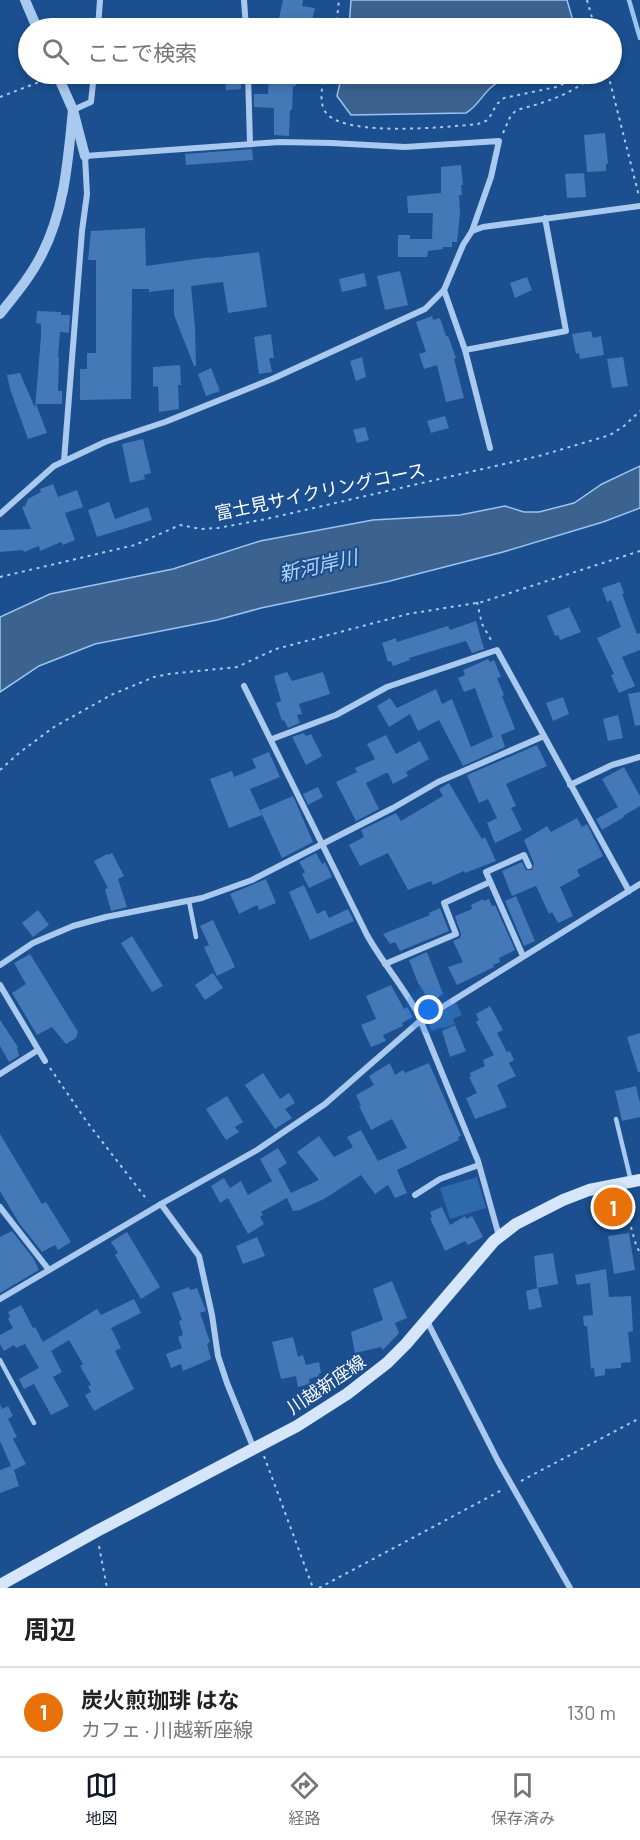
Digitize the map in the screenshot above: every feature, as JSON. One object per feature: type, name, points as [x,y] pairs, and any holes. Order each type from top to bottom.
[{"type":"main road","name":"川越新座線","points":[[0,1585],[96,1531],[324,1410],[369,1378],[406,1344],[499,1237],[516,1224],[563,1200],[589,1190],[630,1181]]},
{"type":"street","points":[[25,0],[33,18]]},
{"type":"street","points":[[99,18],[100,0]]},
{"type":"street","points":[[244,0],[245,18]]},
{"type":"street","points":[[61,84],[73,110],[85,156],[87,194],[64,460]]},
{"type":"street","points":[[73,110],[91,102],[93,84]]},
{"type":"street","points":[[248,84],[250,144]]},
{"type":"street","points":[[0,314],[27,278],[53,228],[65,180],[73,110]]},
{"type":"street","points":[[0,514],[54,466],[64,460],[105,442],[165,422],[272,379],[425,309],[444,290],[463,245],[472,231],[491,177],[499,141],[405,147],[331,142],[250,144],[85,156]]},
{"type":"street","points":[[472,231],[483,227],[640,206]]},
{"type":"street","points":[[465,350],[566,331],[545,218]]},
{"type":"street","points":[[444,290],[465,350],[490,448]]},
{"type":"street","points":[[272,739],[336,715],[387,687],[497,650],[628,891]]},
{"type":"street","points":[[244,686],[367,935],[405,991],[420,1021],[479,1165],[499,1237]]},
{"type":"street","points":[[0,965],[33,944],[73,926],[106,917],[189,901],[252,880],[438,782],[544,736]]},
{"type":"street","points":[[570,785],[612,765],[640,757]]},
{"type":"street","points":[[523,956],[486,872],[524,855],[530,866]]},
{"type":"street","points":[[386,964],[456,934],[444,903],[490,882]]},
{"type":"street","points":[[0,1299],[257,1150],[324,1104],[420,1021],[628,891],[640,886]]},
{"type":"street","points":[[0,985],[45,1061]]},
{"type":"street","points":[[0,1074],[38,1050]]},
{"type":"street","points":[[415,1195],[440,1179],[479,1165]]},
{"type":"street","points":[[161,1204],[199,1256],[218,1356],[227,1383],[257,1447]]},
{"type":"street","points":[[0,1207],[49,1270]]},
{"type":"street","points":[[427,1320],[512,1485],[570,1588]]},
{"type":"lane","points":[[189,901],[196,936]]},
{"type":"lane","points":[[616,1119],[630,1181]]},
{"type":"lane","points":[[0,1360],[34,1423]]},
{"type":"path","points":[[337,18],[339,0]]},
{"type":"path","points":[[587,0],[592,18]]},
{"type":"path","points":[[0,97],[34,84]]},
{"type":"path","points":[[323,84],[321,92],[325,112],[336,121],[360,127],[403,128],[478,124],[488,120],[497,104],[504,98],[563,84]]},
{"type":"path","points":[[499,141],[511,115],[517,110],[565,95],[583,84]]},
{"type":"path","points":[[611,84],[640,201]]},
{"type":"path","name":"富士見サイクリングコース","points":[[0,577],[135,545],[180,525],[201,529],[218,528],[266,519],[539,456],[610,435],[640,411]]},
{"type":"path","points":[[0,770],[35,740],[64,721],[111,695],[154,677],[237,667],[276,649],[435,608],[477,602],[640,551]]},
{"type":"path","points":[[477,602],[482,624],[497,650]]},
{"type":"path","points":[[45,1061],[87,1122],[154,1208]]},
{"type":"path","points":[[630,1181],[636,1245],[640,1253]]},
{"type":"path","points":[[320,1588],[640,1418]]},
{"type":"path","points":[[257,1447],[313,1588]]},
{"type":"path","points":[[96,1531],[107,1588]]},
{"type":"shaded area","points":[[456,1002],[462,1015],[453,1019],[455,1024],[432,1031],[428,1021]]},
{"type":"shaded area","points":[[477,1177],[486,1208],[450,1219],[440,1188]]},
{"type":"water","points":[[351,0],[567,0],[572,18],[350,18]]},
{"type":"water","points":[[340,84],[496,84],[466,113],[351,115],[337,96]]},
{"type":"water","name":"新河岸川","points":[[640,466],[640,508],[603,522],[503,552],[386,582],[261,608],[217,620],[95,644],[39,666],[0,692],[0,617],[50,594],[173,569],[260,541],[373,520],[460,515],[505,506],[524,512],[539,512],[574,503],[602,484]]},
{"type":"building","points":[[283,0],[303,0],[302,6],[315,8],[313,18],[279,18]]},
{"type":"building","points":[[225,84],[241,84],[241,89],[226,90]]},
{"type":"building","points":[[268,84],[296,84],[293,86],[289,136],[274,135],[274,108],[254,107],[254,94],[268,94]]},
{"type":"building","points":[[605,133],[608,164],[606,164],[606,171],[587,172],[584,135]]},
{"type":"building","points":[[252,149],[253,160],[186,165],[185,154]]},
{"type":"building","points":[[461,165],[463,185],[461,185],[462,195],[459,195],[457,242],[452,242],[452,247],[428,251],[427,257],[398,257],[398,235],[410,235],[410,239],[432,239],[433,213],[408,213],[407,196],[441,193],[441,167]]},
{"type":"building","points":[[584,173],[586,197],[567,198],[565,174]]},
{"type":"building","points":[[145,228],[146,266],[259,252],[267,307],[228,313],[223,282],[191,286],[195,327],[196,366],[194,366],[174,315],[174,289],[149,292],[149,289],[132,289],[131,399],[80,400],[80,369],[87,369],[87,353],[96,353],[96,260],[88,260],[91,231]]},
{"type":"building","points":[[400,271],[408,305],[385,310],[377,276]]},
{"type":"building","points":[[364,273],[367,286],[342,292],[339,279]]},
{"type":"building","points":[[527,277],[532,290],[515,298],[510,283]]},
{"type":"building","points":[[37,311],[61,312],[61,315],[70,315],[69,333],[60,332],[58,391],[62,391],[62,404],[36,404],[47,433],[28,439],[7,375],[20,373],[35,408],[41,336],[41,324],[36,323]]},
{"type":"building","points":[[432,316],[433,320],[440,318],[446,336],[448,336],[456,358],[454,359],[464,398],[446,402],[437,365],[424,369],[419,354],[426,352],[416,322]]},
{"type":"building","points":[[591,331],[593,338],[601,336],[604,355],[580,359],[579,353],[576,354],[572,334]]},
{"type":"building","points":[[271,334],[274,358],[269,358],[272,372],[259,374],[254,337]]},
{"type":"building","points":[[362,357],[366,377],[356,381],[350,361]]},
{"type":"building","points":[[623,357],[628,386],[612,388],[607,359]]},
{"type":"building","points":[[180,365],[179,409],[159,412],[158,386],[153,387],[153,367]]},
{"type":"building","points":[[211,368],[220,391],[206,396],[198,374]]},
{"type":"building","points":[[445,416],[449,428],[431,433],[427,421]]},
{"type":"building","points":[[365,427],[369,440],[357,443],[353,430]]},
{"type":"building","points":[[143,439],[151,473],[144,475],[145,479],[130,483],[122,444]]},
{"type":"building","points":[[53,484],[58,497],[77,490],[83,507],[65,513],[75,540],[63,545],[61,542],[40,551],[39,546],[24,552],[23,550],[0,552],[0,530],[31,529],[22,507],[28,499],[41,492],[40,489]]},
{"type":"building","points":[[109,502],[115,519],[148,507],[152,520],[97,537],[88,510]]},
{"type":"building","points":[[620,582],[624,593],[622,594],[637,634],[640,633],[640,650],[622,657],[635,686],[619,693],[611,675],[614,674],[597,638],[621,627],[611,600],[607,602],[602,588]]},
{"type":"building","points":[[569,607],[581,632],[560,640],[558,635],[555,636],[547,616]]},
{"type":"building","points":[[476,621],[484,649],[472,653],[466,641],[409,658],[410,660],[393,666],[391,661],[388,662],[382,643],[396,638],[397,642],[448,626],[450,630]]},
{"type":"building","points":[[488,659],[490,662],[494,660],[501,677],[497,678],[515,729],[501,735],[505,747],[463,766],[439,720],[418,731],[410,714],[389,727],[377,706],[390,698],[397,708],[436,689],[442,704],[452,699],[471,747],[493,737],[475,688],[464,692],[458,678],[465,675],[463,670]]},
{"type":"building","points":[[287,672],[292,681],[323,672],[330,694],[299,704],[302,714],[297,715],[300,723],[288,728],[284,720],[282,721],[276,703],[281,701],[274,676]]},
{"type":"building","points":[[640,692],[640,725],[635,726],[628,694]]},
{"type":"building","points":[[563,697],[569,714],[553,721],[546,703]]},
{"type":"building","points":[[618,715],[623,738],[608,741],[603,719]]},
{"type":"building","points":[[304,733],[306,736],[311,734],[322,756],[306,765],[292,737]]},
{"type":"building","points":[[386,735],[396,754],[420,741],[429,759],[406,772],[408,776],[393,784],[388,773],[366,783],[379,809],[356,821],[336,782],[357,772],[355,768],[375,759],[367,744]]},
{"type":"building","points":[[537,745],[547,766],[506,784],[516,806],[511,808],[522,830],[495,843],[487,823],[497,818],[488,799],[479,803],[467,775]]},
{"type":"building","points":[[269,752],[280,777],[250,789],[262,815],[229,828],[210,779],[232,771],[234,777],[256,768],[252,759]]},
{"type":"building","points":[[624,767],[640,796],[640,806],[623,816],[602,779]]},
{"type":"building","points":[[449,783],[482,839],[485,837],[496,861],[465,873],[464,871],[433,885],[431,881],[408,890],[388,853],[360,866],[349,845],[364,837],[361,830],[396,813],[401,821],[443,796],[439,789]]},
{"type":"building","points":[[318,787],[323,797],[308,805],[303,794]]},
{"type":"building","points":[[293,796],[313,842],[282,858],[260,810]]},
{"type":"building","points":[[618,807],[624,817],[602,830],[596,819]]},
{"type":"building","points":[[577,818],[582,827],[587,824],[603,856],[577,870],[580,876],[560,887],[573,916],[558,923],[552,912],[549,914],[536,886],[512,896],[502,871],[522,862],[526,870],[532,870],[534,864],[524,840],[547,826],[551,832]]},
{"type":"building","points":[[112,853],[124,876],[118,879],[127,907],[111,911],[105,889],[108,888],[94,861]]},
{"type":"building","points":[[316,853],[322,864],[325,862],[332,877],[309,888],[302,874],[305,872],[299,862]]},
{"type":"building","points":[[266,879],[276,903],[259,910],[257,905],[239,914],[230,894]]},
{"type":"building","points":[[304,885],[317,914],[325,910],[329,918],[348,909],[354,921],[310,940],[289,892]]},
{"type":"building","points":[[516,896],[535,941],[524,946],[505,901]]},
{"type":"building","points":[[483,899],[484,901],[489,899],[492,906],[495,905],[515,950],[499,958],[500,962],[493,965],[494,967],[457,985],[448,967],[463,962],[453,941],[460,938],[461,934],[455,916],[472,909],[471,905]]},
{"type":"building","points":[[440,908],[449,931],[400,951],[395,942],[390,944],[383,934],[430,915],[429,913]]},
{"type":"building","points":[[38,910],[49,925],[33,937],[22,923]]},
{"type":"building","points":[[213,920],[235,967],[217,976],[204,947],[209,945],[200,926]]},
{"type":"building","points":[[132,936],[163,986],[152,992],[121,943]]},
{"type":"building","points":[[427,952],[443,994],[430,1002],[418,983],[409,960]]},
{"type":"building","points":[[30,954],[78,1032],[76,1038],[66,1044],[52,1027],[37,1035],[12,993],[26,984],[14,963]]},
{"type":"building","points":[[213,973],[223,988],[205,1000],[195,985]]},
{"type":"building","points":[[391,985],[404,1009],[407,1007],[413,1017],[402,1023],[403,1026],[383,1035],[386,1041],[371,1047],[361,1025],[376,1019],[366,996]]},
{"type":"building","points":[[490,1006],[503,1030],[497,1033],[514,1060],[509,1063],[516,1076],[497,1085],[507,1107],[475,1119],[466,1098],[477,1093],[469,1077],[470,1073],[485,1066],[483,1060],[494,1055],[476,1022],[479,1020],[476,1014]]},
{"type":"building","points":[[0,1020],[18,1047],[19,1056],[9,1062],[0,1046]]},
{"type":"building","points":[[455,1025],[466,1051],[450,1057],[442,1031]]},
{"type":"building","points":[[640,1033],[640,1072],[638,1072],[627,1037]]},
{"type":"building","points":[[390,1063],[395,1075],[403,1070],[405,1073],[429,1063],[461,1136],[458,1137],[459,1140],[397,1170],[407,1193],[395,1198],[388,1185],[375,1194],[361,1175],[324,1199],[300,1210],[293,1211],[287,1198],[261,1212],[263,1215],[260,1217],[264,1224],[248,1234],[228,1198],[220,1203],[211,1186],[224,1178],[230,1188],[241,1181],[248,1195],[272,1181],[260,1159],[278,1148],[287,1163],[278,1169],[291,1193],[319,1180],[297,1152],[319,1136],[334,1157],[353,1147],[347,1137],[361,1130],[378,1161],[407,1148],[392,1119],[371,1130],[356,1095],[374,1085],[369,1076]]},
{"type":"building","points":[[263,1073],[280,1099],[289,1093],[295,1103],[285,1109],[292,1118],[275,1129],[245,1085]]},
{"type":"building","points":[[636,1086],[640,1117],[622,1121],[615,1091]]},
{"type":"building","points":[[227,1096],[243,1122],[235,1127],[239,1132],[226,1140],[206,1109]]},
{"type":"building","points":[[0,1134],[42,1204],[46,1202],[71,1242],[58,1250],[55,1245],[42,1252],[19,1223],[0,1191]]},
{"type":"building","points":[[620,1196],[624,1213],[606,1217],[602,1201]]},
{"type":"building","points":[[442,1207],[450,1225],[465,1216],[466,1219],[472,1216],[483,1237],[468,1245],[465,1241],[445,1251],[430,1218],[432,1217],[430,1212]]},
{"type":"building","points":[[12,1231],[33,1258],[39,1270],[0,1293],[0,1237]]},
{"type":"building","points":[[127,1232],[160,1287],[141,1299],[115,1255],[118,1253],[111,1242]]},
{"type":"building","points":[[629,1233],[635,1270],[614,1274],[608,1236]]},
{"type":"building","points":[[257,1237],[265,1256],[243,1264],[236,1246]]},
{"type":"building","points":[[553,1253],[558,1284],[537,1288],[534,1256]]},
{"type":"building","points":[[606,1269],[609,1297],[631,1296],[633,1331],[628,1332],[631,1362],[621,1363],[621,1368],[605,1369],[605,1375],[595,1377],[594,1368],[591,1369],[587,1326],[584,1326],[583,1316],[593,1315],[590,1283],[577,1285],[575,1275]]},
{"type":"building","points":[[392,1281],[407,1318],[395,1323],[399,1333],[383,1350],[381,1347],[355,1353],[351,1332],[383,1320],[373,1289]]},
{"type":"building","points":[[189,1287],[190,1290],[197,1288],[206,1311],[200,1313],[210,1342],[207,1344],[211,1359],[183,1371],[181,1364],[171,1368],[166,1354],[182,1348],[178,1337],[183,1335],[179,1321],[182,1320],[172,1293]]},
{"type":"building","points":[[538,1288],[542,1307],[529,1310],[526,1291]]},
{"type":"building","points":[[134,1299],[141,1313],[111,1328],[121,1348],[115,1351],[134,1389],[94,1411],[85,1395],[91,1392],[88,1386],[91,1385],[80,1366],[83,1364],[69,1340],[51,1351],[62,1372],[53,1377],[69,1406],[51,1415],[34,1384],[24,1389],[19,1379],[39,1368],[25,1344],[16,1348],[14,1345],[4,1351],[0,1344],[0,1335],[13,1328],[8,1319],[10,1317],[8,1312],[21,1305],[43,1342],[97,1309],[101,1315]]},
{"type":"building","points":[[293,1337],[298,1357],[303,1355],[306,1365],[319,1362],[321,1373],[309,1379],[310,1384],[298,1387],[296,1376],[281,1379],[272,1342]]},
{"type":"building","points":[[0,1404],[2,1409],[8,1406],[13,1416],[8,1419],[17,1437],[13,1439],[26,1464],[14,1470],[19,1486],[0,1493],[0,1470],[11,1466],[0,1441]]},
{"type":"waterway","points":[[629,0],[640,38]]},
{"type":"place","name":"炭火煎珈琲 はな","points":[[613,1207]]}]
